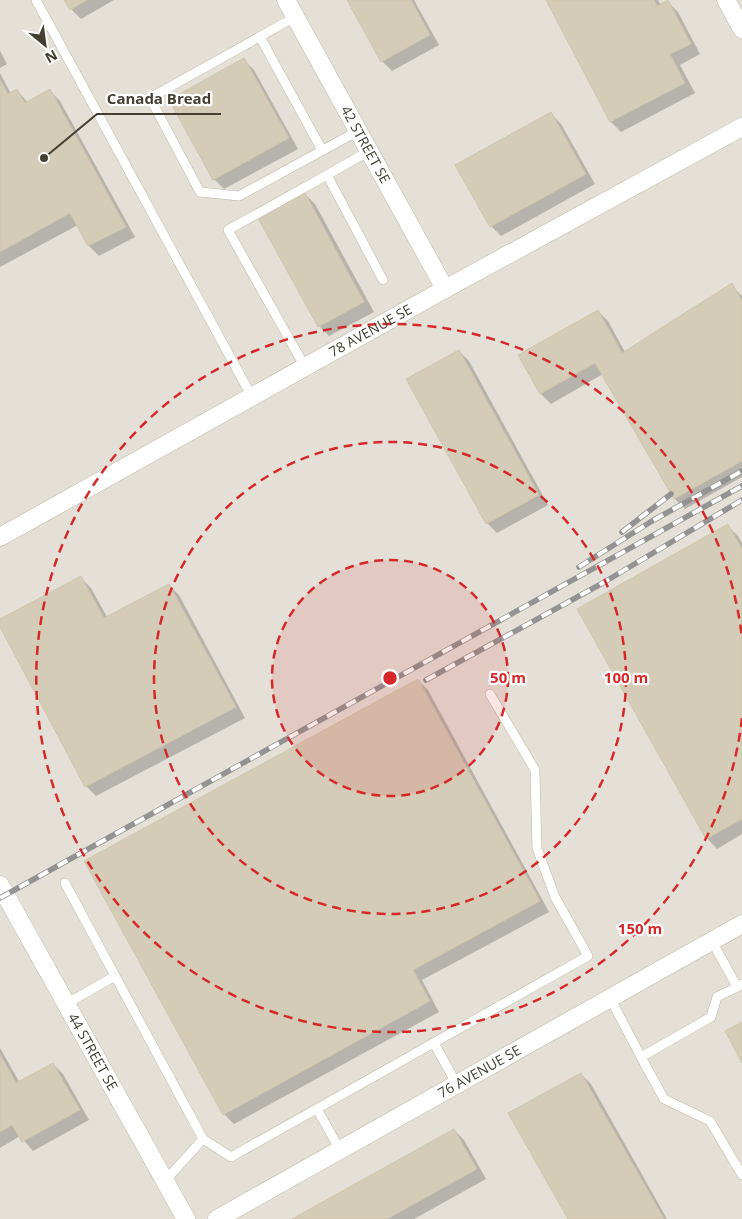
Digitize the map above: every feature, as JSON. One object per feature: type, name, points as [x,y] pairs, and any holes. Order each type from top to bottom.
[{"type":"street","name":"42 STREET SE","points":[[286,0],[445,289]]},
{"type":"street","points":[[726,0],[742,29]]},
{"type":"street","name":"78 AVENUE SE","points":[[0,537],[445,289],[742,127]]},
{"type":"street","name":"44 STREET SE","points":[[0,886],[186,1219]]},
{"type":"street","name":"76 AVENUE SE","points":[[217,1219],[742,924]]},
{"type":"lane","points":[[36,0],[252,397]]},
{"type":"lane","points":[[295,17],[150,98],[200,192],[239,196],[358,131]]},
{"type":"lane","points":[[260,37],[322,150]]},
{"type":"lane","points":[[306,367],[228,230],[369,151]]},
{"type":"lane","points":[[327,174],[383,280]]},
{"type":"lane","points":[[65,883],[202,1139],[231,1156],[588,956],[554,897],[537,848],[535,770],[490,694]]},
{"type":"lane","points":[[641,1057],[711,1017],[717,998],[740,985],[712,941]]},
{"type":"lane","points":[[66,1004],[115,976]]},
{"type":"lane","points":[[610,998],[664,1099],[710,1121],[742,1174]]},
{"type":"lane","points":[[434,1043],[457,1085]]},
{"type":"lane","points":[[317,1109],[340,1150]]},
{"type":"lane","points":[[165,1181],[202,1139]]},
{"type":"shaded area","points":[[0,0],[742,0],[742,1219],[0,1219]]},
{"type":"building","points":[[64,0],[87,0],[70,10]]},
{"type":"building","points":[[347,0],[411,0],[430,35],[381,62]]},
{"type":"building","points":[[546,0],[654,0],[657,6],[668,0],[691,44],[670,54],[685,83],[610,122]]},
{"type":"building","points":[[244,58],[289,138],[213,180],[169,100]]},
{"type":"building","points":[[0,80],[8,94],[17,89],[25,103],[50,89],[126,227],[88,246],[70,213],[0,252]]},
{"type":"building","points":[[551,112],[586,174],[490,227],[455,165]]},
{"type":"building","points":[[305,193],[364,302],[318,327],[258,218]]},
{"type":"building","points":[[732,283],[742,301],[742,461],[674,499],[595,363],[540,394],[518,355],[598,310],[622,353]]},
{"type":"building","points":[[459,350],[539,495],[486,524],[406,379]]},
{"type":"building","points":[[728,524],[742,549],[742,819],[706,839],[577,609]]},
{"type":"building","points":[[81,576],[104,618],[169,584],[236,707],[85,787],[0,627],[0,619]]},
{"type":"building","points":[[418,679],[540,901],[413,970],[430,1001],[223,1115],[84,861]]},
{"type":"building","points":[[742,1022],[742,1063],[725,1031]]},
{"type":"building","points":[[0,1054],[16,1083],[53,1063],[80,1110],[22,1142],[12,1125],[0,1132]]},
{"type":"building","points":[[581,1073],[664,1219],[568,1219],[508,1113]]},
{"type":"building","points":[[454,1129],[477,1169],[387,1219],[292,1219]]},
{"type":"railway","points":[[579,567],[652,521],[742,471]]},
{"type":"railway","points":[[0,898],[742,486]]},
{"type":"railway","points":[[622,532],[671,494]]},
{"type":"railway","points":[[426,680],[601,584],[742,500]]},
{"type":"place","name":"Canada Bread","points":[[44,158]]}]
